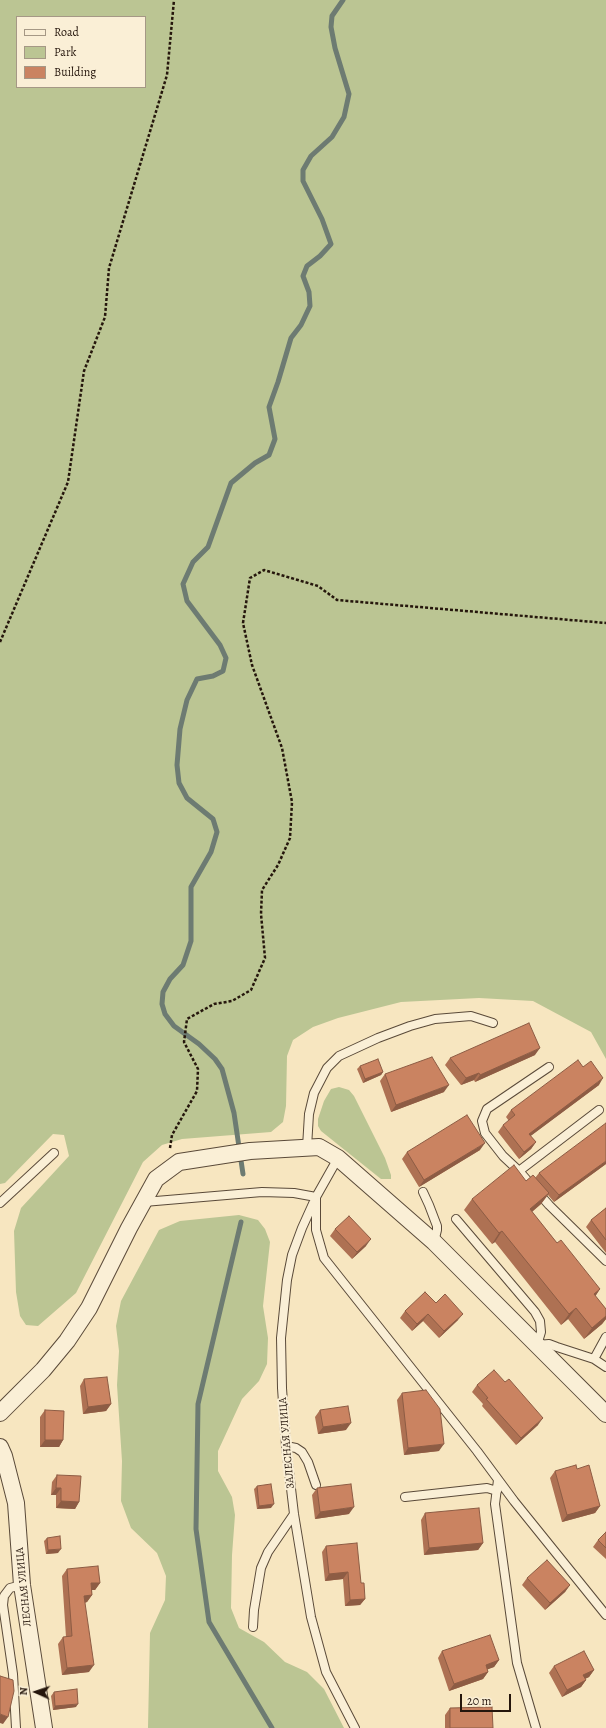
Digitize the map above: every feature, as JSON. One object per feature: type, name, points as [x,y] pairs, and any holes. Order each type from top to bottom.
[{"type":"street","points":[[0,1413],[43,1370],[67,1341],[89,1308],[156,1179],[179,1162],[250,1151],[319,1147],[338,1158],[434,1242],[606,1414]]},
{"type":"street","name":"ЛЕСНАЯ УЛИЦА","points":[[0,1447],[4,1456],[16,1504],[22,1585],[44,1728]]},
{"type":"lane","points":[[307,1147],[309,1114],[314,1093],[327,1068],[339,1056],[378,1038],[410,1026],[435,1019],[471,1016],[493,1023]]},
{"type":"lane","points":[[549,1067],[487,1110],[482,1121],[485,1133],[503,1156],[519,1171],[549,1205],[606,1261]]},
{"type":"lane","points":[[519,1171],[600,1110]]},
{"type":"lane","points":[[0,1203],[54,1153]]},
{"type":"lane","name":"ЗАЛЕСНАЯ УЛИЦА","points":[[338,1158],[316,1197],[292,1255],[287,1280],[281,1338],[286,1446],[294,1514],[311,1617],[317,1644],[326,1672],[355,1728]]},
{"type":"lane","points":[[143,1202],[262,1192],[294,1193],[316,1197],[316,1230],[324,1258],[606,1615]]},
{"type":"lane","points":[[423,1192],[437,1230],[434,1242]]},
{"type":"lane","points":[[456,1219],[535,1312],[540,1321],[541,1332],[537,1345],[553,1346],[594,1359],[606,1367]]},
{"type":"lane","points":[[594,1359],[606,1337]]},
{"type":"lane","points":[[286,1446],[296,1448],[302,1452],[308,1462],[316,1485]]},
{"type":"lane","points":[[498,1480],[495,1504],[517,1663],[536,1728]]},
{"type":"lane","points":[[405,1497],[487,1488],[497,1491]]},
{"type":"lane","points":[[253,1627],[254,1610],[261,1568],[268,1552],[294,1514]]},
{"type":"lane","points":[[16,1728],[13,1674],[3,1605],[4,1596],[10,1588],[22,1585]]},
{"type":"path","points":[[0,642],[68,482],[84,371],[105,317],[109,268],[167,75],[174,0]]},
{"type":"path","points":[[173,1166],[170,1161],[172,1135],[197,1091],[198,1069],[184,1042],[187,1019],[214,1004],[232,1001],[251,990],[265,958],[261,914],[262,890],[278,865],[290,838],[292,802],[282,748],[252,665],[243,623],[250,578],[264,570],[318,586],[337,600],[606,623]]},
{"type":"green space","points":[[0,0],[606,0],[606,1059],[591,1032],[533,1001],[479,998],[401,1002],[338,1018],[313,1027],[293,1040],[287,1056],[286,1106],[283,1122],[271,1132],[182,1139],[162,1145],[143,1162],[76,1293],[38,1326],[26,1325],[20,1316],[16,1292],[14,1231],[21,1208],[69,1156],[64,1135],[53,1134],[5,1183],[0,1184]]},
{"type":"green space","points":[[339,1087],[349,1090],[354,1096],[385,1158],[391,1179],[381,1179],[321,1131],[318,1126],[318,1119],[324,1101],[331,1089]]},
{"type":"green space","points":[[239,1215],[258,1220],[265,1229],[270,1242],[263,1306],[268,1338],[267,1364],[259,1381],[242,1399],[218,1451],[218,1471],[232,1497],[235,1515],[232,1555],[231,1608],[239,1628],[264,1642],[285,1662],[307,1672],[324,1689],[344,1728],[148,1728],[150,1633],[165,1600],[166,1576],[157,1553],[131,1528],[121,1501],[122,1461],[117,1385],[119,1351],[116,1326],[121,1301],[159,1230],[180,1221]]},
{"type":"building","points":[[529,1023],[540,1048],[480,1075],[479,1073],[466,1078],[450,1058]]},
{"type":"building","points":[[432,1057],[449,1085],[396,1105],[385,1074]]},
{"type":"building","points":[[378,1059],[383,1072],[365,1079],[360,1066]]},
{"type":"building","points":[[578,1060],[583,1067],[591,1061],[603,1078],[529,1134],[536,1142],[524,1152],[503,1125],[515,1115],[511,1110]]},
{"type":"building","points":[[467,1115],[485,1143],[424,1180],[407,1152]]},
{"type":"building","points":[[606,1123],[606,1161],[559,1195],[539,1173]]},
{"type":"building","points":[[514,1165],[526,1181],[533,1175],[549,1193],[530,1209],[557,1243],[561,1240],[600,1289],[594,1294],[606,1309],[606,1316],[592,1328],[576,1308],[569,1314],[502,1231],[499,1233],[472,1199]]},
{"type":"building","points":[[606,1208],[606,1240],[591,1220]]},
{"type":"building","points":[[349,1216],[371,1239],[357,1252],[335,1229]]},
{"type":"building","points":[[425,1292],[436,1303],[445,1294],[463,1314],[444,1331],[428,1314],[417,1324],[405,1311]]},
{"type":"building","points":[[494,1370],[505,1382],[509,1379],[543,1418],[521,1438],[486,1399],[488,1398],[477,1385]]},
{"type":"building","points":[[107,1377],[111,1404],[88,1407],[84,1379]]},
{"type":"building","points":[[426,1390],[440,1409],[444,1444],[408,1448],[402,1393]]},
{"type":"building","points":[[348,1406],[351,1423],[323,1427],[320,1410]]},
{"type":"building","points":[[45,1410],[64,1411],[63,1440],[45,1440]]},
{"type":"building","points":[[576,1465],[577,1469],[589,1465],[600,1506],[567,1515],[555,1471]]},
{"type":"building","points":[[57,1475],[81,1476],[79,1502],[61,1501],[61,1488],[56,1488]]},
{"type":"building","points":[[271,1484],[274,1504],[259,1506],[257,1486]]},
{"type":"building","points":[[351,1484],[354,1507],[320,1512],[317,1488]]},
{"type":"building","points":[[479,1508],[483,1543],[429,1548],[425,1513]]},
{"type":"building","points":[[606,1532],[606,1548],[598,1540]]},
{"type":"building","points":[[60,1536],[61,1549],[48,1550],[47,1538]]},
{"type":"building","points":[[357,1543],[361,1583],[364,1583],[365,1599],[350,1600],[348,1572],[329,1574],[326,1546]]},
{"type":"building","points":[[547,1560],[570,1585],[550,1603],[527,1578]]},
{"type":"building","points":[[98,1566],[100,1583],[91,1583],[92,1595],[84,1596],[94,1665],[67,1668],[63,1637],[72,1636],[67,1569]]},
{"type":"building","points":[[490,1635],[499,1660],[486,1665],[488,1672],[454,1684],[442,1651]]},
{"type":"building","points":[[584,1651],[594,1670],[583,1675],[586,1680],[567,1690],[554,1666]]},
{"type":"building","points":[[0,1676],[13,1680],[14,1691],[8,1717],[0,1714]]},
{"type":"building","points":[[77,1689],[78,1704],[55,1706],[54,1692]]},
{"type":"building","points":[[492,1707],[493,1728],[450,1728],[450,1708]]},
{"type":"waterway","points":[[243,1174],[234,1113],[222,1069],[215,1059],[199,1044],[174,1026],[165,1014],[162,1004],[163,992],[170,979],[183,965],[191,941],[191,887],[211,852],[217,832],[213,819],[187,798],[179,783],[177,765],[180,729],[187,700],[197,679],[213,676],[223,671],[226,658],[220,645],[187,601],[183,584],[193,562],[208,547],[231,483],[255,463],[269,455],[275,439],[269,407],[291,338],[301,325],[310,306],[309,292],[303,276],[307,266],[320,256],[331,244],[322,219],[303,181],[303,170],[311,156],[332,137],[344,117],[349,94],[335,48],[331,27],[332,16],[343,0]]},
{"type":"waterway","points":[[241,1222],[198,1404],[196,1529],[209,1622],[272,1728]]}]
